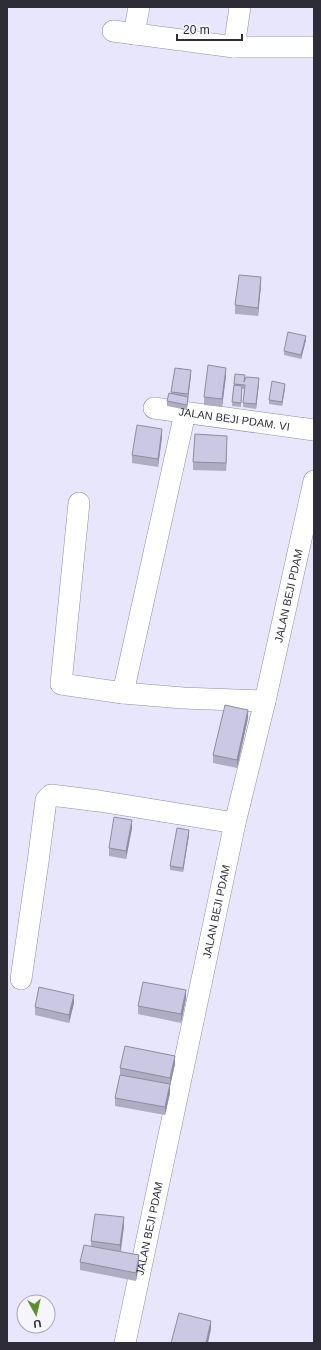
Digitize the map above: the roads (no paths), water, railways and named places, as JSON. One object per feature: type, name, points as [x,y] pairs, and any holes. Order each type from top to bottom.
[{"type":"street","points":[[134,34],[139,7]]},
{"type":"street","points":[[234,47],[240,7]]},
{"type":"street","points":[[113,31],[234,47],[314,47]]},
{"type":"street","name":"JALAN BEJI PDAM. VI","points":[[154,408],[314,430]]},
{"type":"street","points":[[124,693],[185,413]]},
{"type":"street","name":"JALAN BEJI PDAM","points":[[125,1343],[235,823],[265,701],[314,481]]},
{"type":"street","points":[[79,503],[60,684],[124,693],[183,698],[265,701]]},
{"type":"street","points":[[21,979],[46,800],[48,797],[51,796],[99,802],[235,823]]}]
